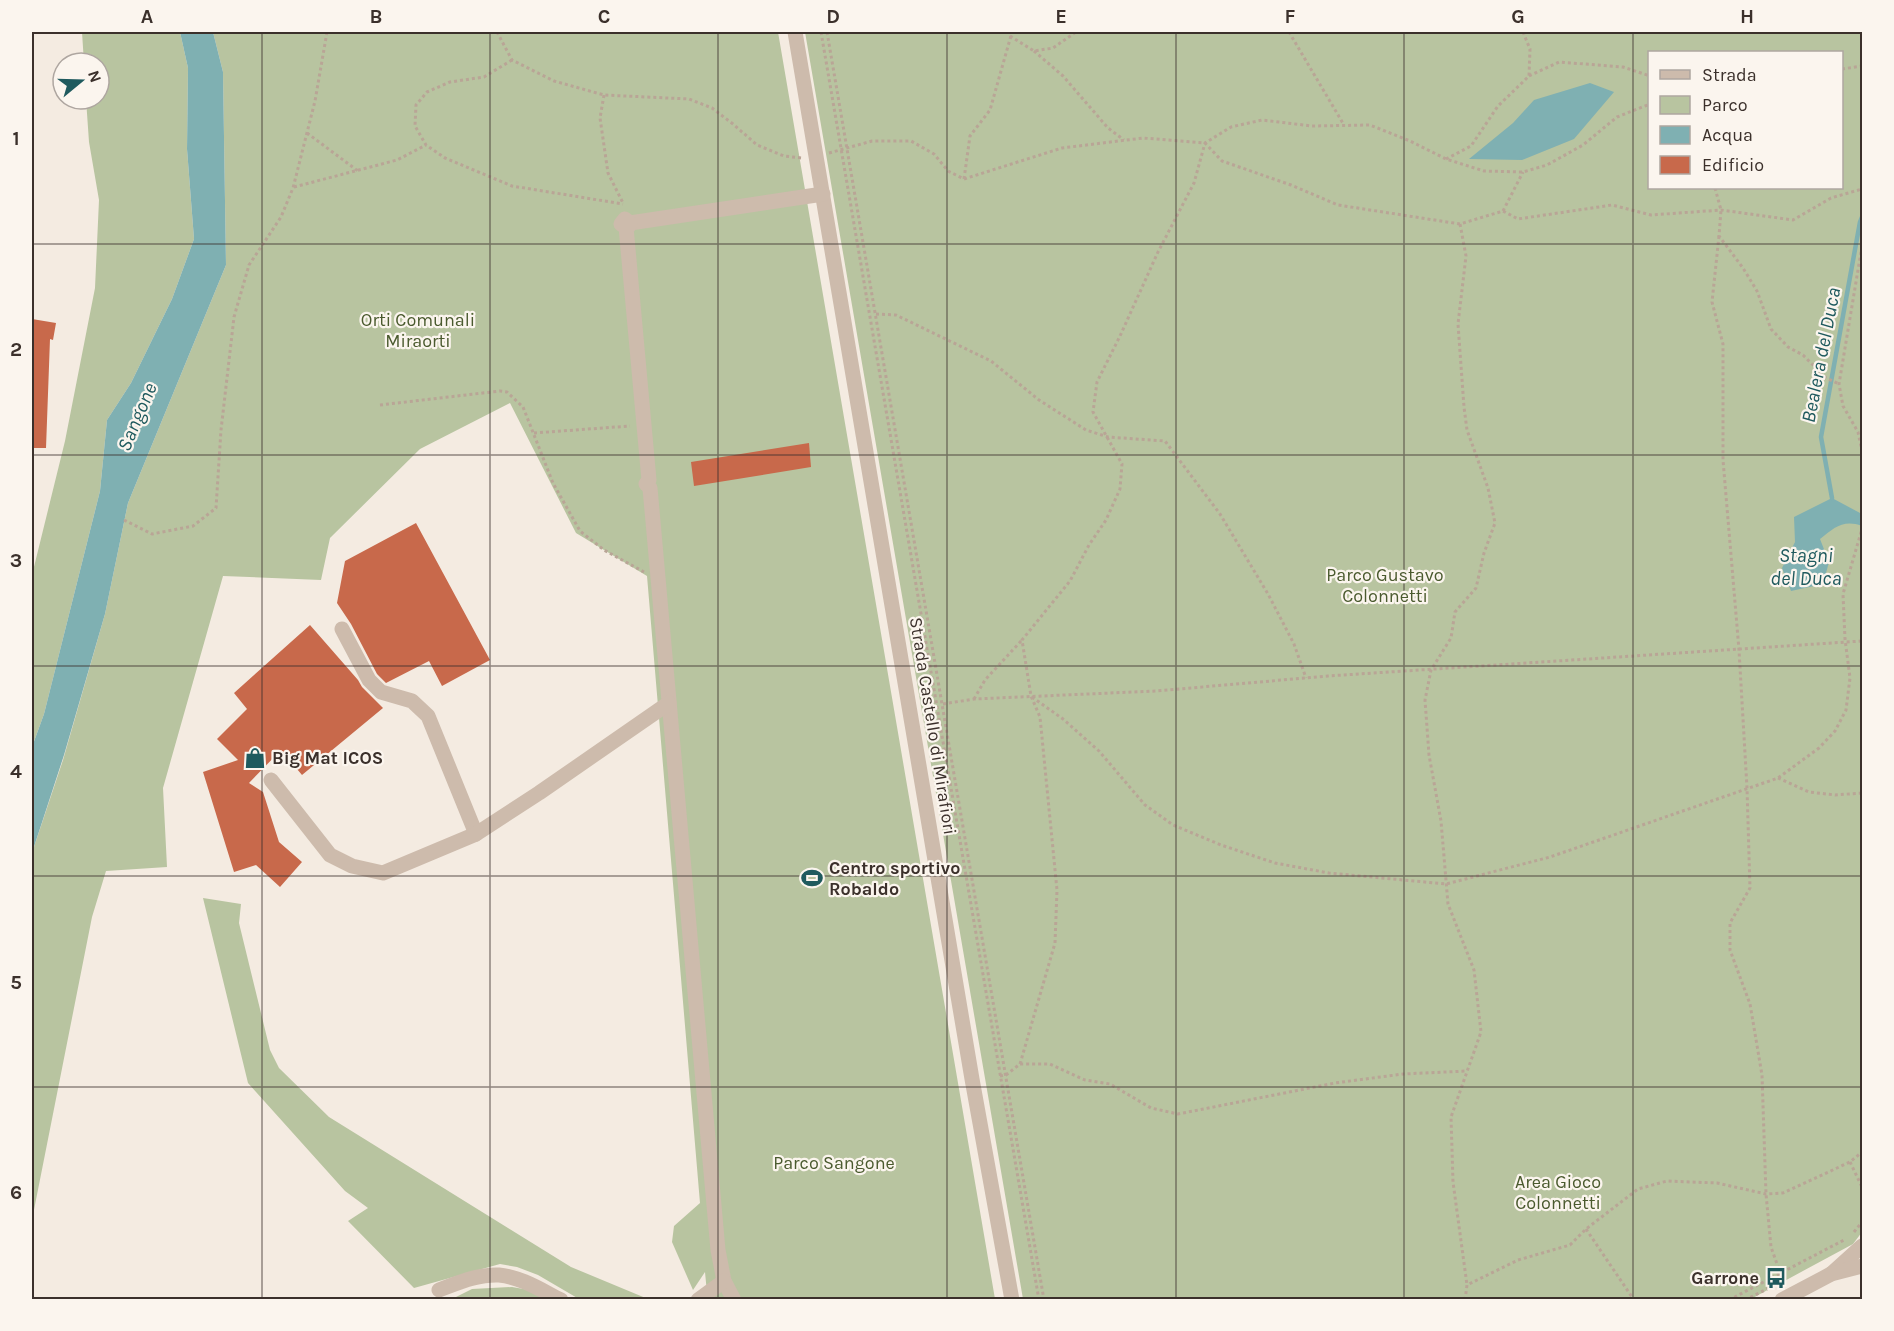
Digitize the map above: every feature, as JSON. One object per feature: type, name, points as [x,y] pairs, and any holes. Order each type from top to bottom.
[{"type":"street","name":"Strada Castello di Mirafiori","points":[[795,32],[972,1079],[1012,1299]]},
{"type":"street","points":[[734,1299],[724,1281],[718,1250],[628,225],[823,194]]},
{"type":"street","points":[[342,628],[369,680],[381,692],[412,702],[428,716],[476,834]]},
{"type":"street","points":[[271,780],[330,855],[352,866],[383,873],[476,834],[669,703]]},
{"type":"street","points":[[1831,1274],[1863,1246]]},
{"type":"street","points":[[1782,1299],[1831,1274],[1863,1266]]},
{"type":"street","points":[[439,1290],[473,1278],[499,1275],[524,1281],[561,1299]]},
{"type":"street","points":[[698,1299],[724,1281]]},
{"type":"path","points":[[124,520],[152,534],[193,526],[216,508],[221,430],[234,316],[249,265],[281,217],[293,188],[315,101],[327,32]]},
{"type":"path","points":[[497,32],[512,60],[554,81],[604,95],[689,99],[712,108],[733,123],[757,146],[784,156],[804,158],[872,141],[911,141],[934,154],[948,171],[964,179],[1062,148],[1143,138],[1205,143],[1231,127],[1262,120],[1312,126],[1370,125],[1446,159],[1484,171],[1523,172],[1547,165],[1584,145],[1617,117],[1648,105]]},
{"type":"path","points":[[821,32],[876,314],[1044,1299]]},
{"type":"path","points":[[826,32],[870,314],[1039,1299]]},
{"type":"path","points":[[964,179],[970,136],[990,110],[1012,32]]},
{"type":"path","points":[[1034,51],[1053,48],[1076,32]]},
{"type":"path","points":[[1290,32],[1344,125]]},
{"type":"path","points":[[1523,32],[1530,49],[1529,76]]},
{"type":"path","points":[[1010,36],[1034,51],[1063,76],[1108,128],[1124,140]]},
{"type":"path","points":[[512,60],[484,77],[450,82],[427,92],[416,105],[415,126],[426,145],[445,158],[512,186],[623,204],[608,172],[600,118],[604,95]]},
{"type":"path","points":[[1446,159],[1471,146],[1498,106],[1529,76],[1559,62],[1623,68],[1648,75]]},
{"type":"path","points":[[1843,69],[1863,66]]},
{"type":"path","points":[[307,133],[358,171]]},
{"type":"path","points":[[1205,143],[1222,161],[1291,185],[1338,205],[1461,224],[1503,211],[1518,219],[1612,205],[1652,214],[1721,210],[1792,220],[1831,198],[1863,189]]},
{"type":"path","points":[[974,699],[985,680],[1022,640],[1070,581],[1089,545],[1106,520],[1120,489],[1122,464],[1093,412],[1097,382],[1158,252],[1194,183],[1205,143]]},
{"type":"path","points":[[293,188],[397,160],[426,145]]},
{"type":"path","points":[[1503,211],[1523,172]]},
{"type":"path","points":[[1715,189],[1721,210],[1712,302],[1723,344],[1723,460],[1739,650],[1750,888],[1730,923],[1730,950],[1750,1004],[1762,1075],[1770,1246],[1783,1281]]},
{"type":"path","points":[[1461,224],[1466,255],[1458,324],[1464,406],[1467,430],[1488,488],[1495,523],[1484,553],[1476,588],[1455,612],[1450,638],[1431,670],[1425,700],[1429,755],[1441,821],[1448,904],[1474,970],[1481,1032],[1451,1117],[1453,1182],[1467,1285],[1466,1299]]},
{"type":"path","points":[[1719,236],[1743,268],[1756,291],[1771,329],[1788,347],[1803,355],[1826,378],[1839,384]]},
{"type":"path","points":[[1863,246],[1839,384],[1843,406],[1858,432],[1863,451]]},
{"type":"path","points":[[870,314],[896,315],[992,361],[1039,400],[1086,430],[1108,437],[1165,441],[1220,513],[1268,594],[1294,644],[1306,678]]},
{"type":"path","points":[[380,405],[507,392],[523,407],[553,483],[579,531],[642,571],[657,572]]},
{"type":"path","points":[[534,433],[644,424]]},
{"type":"path","points":[[1031,696],[1063,719],[1099,751],[1145,805],[1173,825],[1221,845],[1275,862],[1329,873],[1446,884],[1550,857],[1778,778],[1819,748],[1835,731],[1846,710],[1850,678],[1845,643],[1843,594],[1863,529]]},
{"type":"path","points":[[1000,1076],[1006,1076],[1020,1064],[1054,943],[1057,890],[1040,717],[1031,696],[1022,640]]},
{"type":"path","points":[[937,705],[974,699],[1156,691],[1306,678],[1863,641]]},
{"type":"path","points":[[1778,778],[1809,792],[1835,795],[1863,793]]},
{"type":"path","points":[[1020,1064],[1050,1064],[1085,1080],[1110,1084],[1151,1108],[1178,1114],[1335,1083],[1403,1074],[1467,1071]]},
{"type":"path","points":[[1467,1285],[1518,1260],[1570,1245],[1586,1229],[1638,1189],[1667,1181],[1717,1183],[1766,1194],[1783,1193],[1850,1162],[1863,1152]]},
{"type":"path","points":[[1850,1162],[1863,1187]]},
{"type":"path","points":[[1729,1299],[1852,1236],[1863,1222]]},
{"type":"path","points":[[1586,1229],[1634,1299]]},
{"type":"green space","points":[[82,32],[180,32],[188,68],[187,149],[194,239],[172,299],[131,383],[107,420],[100,491],[44,714],[32,747],[32,575],[65,441],[95,288],[99,200],[89,142],[87,111],[111,111],[111,51],[83,51]]},
{"type":"green space","name":"Parco Sangone","points":[[213,32],[778,32],[995,1299],[703,1299],[707,1293],[705,1272],[693,1290],[672,1242],[674,1226],[700,1203],[647,576],[576,533],[510,403],[420,449],[330,538],[321,580],[223,576],[163,788],[167,867],[106,871],[92,917],[32,1220],[32,853],[63,760],[105,614],[128,503],[226,265],[223,72]]},
{"type":"green space","name":"Parco Gustavo Colonnetti","points":[[805,32],[1862,32],[1862,1232],[1853,1244],[1751,1299],[1023,1299]]},
{"type":"green space","points":[[203,898],[241,904],[239,923],[270,1050],[279,1068],[329,1117],[571,1267],[648,1299],[579,1299],[538,1275],[517,1267],[500,1264],[414,1288],[348,1221],[368,1208],[345,1191],[248,1083]]},
{"type":"green space","points":[[512,1287],[535,1291],[553,1300],[450,1300],[472,1289]]},
{"type":"water","name":"Sangone","points":[[180,32],[213,32],[223,72],[226,265],[128,503],[105,614],[64,755],[32,853],[32,747],[44,714],[100,491],[107,420],[131,383],[172,299],[194,239],[187,149],[188,68]]},
{"type":"water","points":[[1590,83],[1614,92],[1574,139],[1522,160],[1469,159],[1513,123],[1534,100]]},
{"type":"water","name":"Stagni del Duca","points":[[1832,498],[1860,513],[1862,526],[1844,524],[1834,528],[1820,539],[1829,562],[1823,584],[1791,591],[1782,568],[1795,542],[1794,517]]},
{"type":"building","points":[[32,319],[56,323],[53,340],[50,339],[46,448],[32,448]]},
{"type":"building","points":[[809,443],[811,467],[694,486],[691,462]]},
{"type":"building","points":[[416,523],[490,660],[442,686],[429,661],[386,683],[377,674],[351,624],[337,603],[345,561]]},
{"type":"building","points":[[310,625],[362,687],[383,708],[302,775],[281,750],[249,783],[263,792],[279,842],[302,862],[280,887],[256,865],[234,872],[203,772],[238,760],[217,739],[247,709],[234,693]]},
{"type":"waterway","name":"Bealera del Duca","points":[[1832,498],[1821,437],[1862,217]]},
{"type":"place","name":"Big Mat ICOS","points":[[255,758]]},
{"type":"place","name":"Centro sportivo Robaldo","points":[[812,878]]},
{"type":"place","name":"Garrone","points":[[1776,1278]]},
{"type":"park label","name":"Orti Comunali Miraorti","points":[[418,330]]},
{"type":"park label","name":"Area Gioco Colonnetti","points":[[1558,1192]]}]
